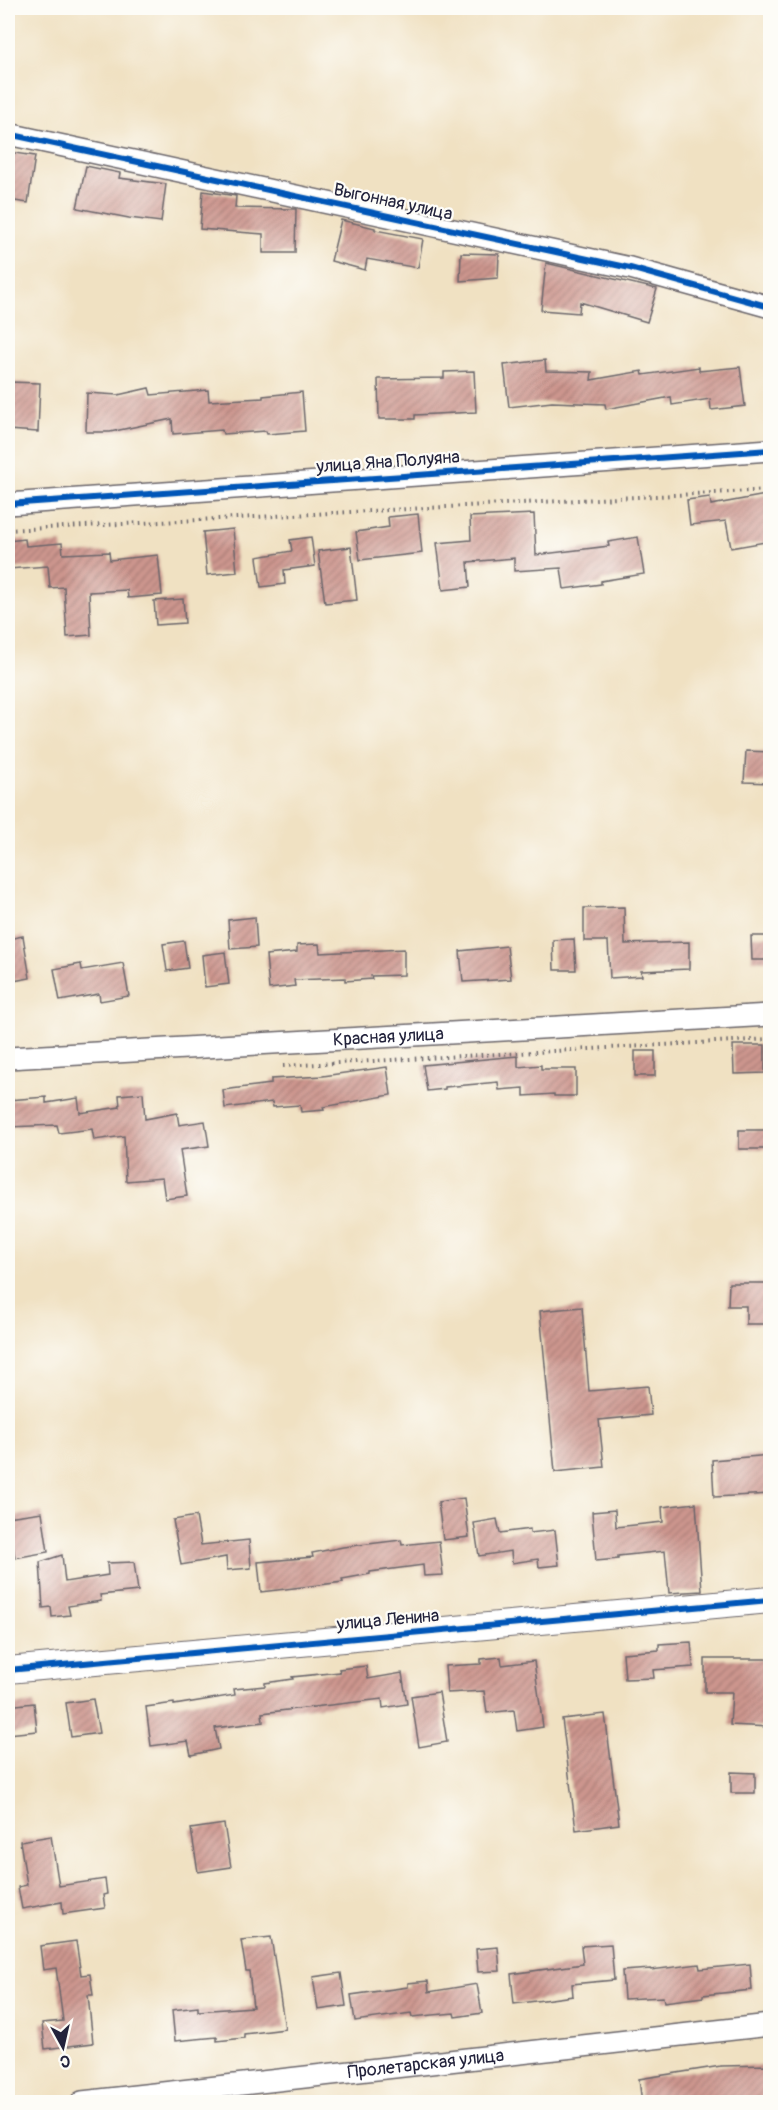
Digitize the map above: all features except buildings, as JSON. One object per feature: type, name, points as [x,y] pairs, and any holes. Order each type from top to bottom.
[{"type":"street","name":"Выгонная улица","points":[[8,134],[630,268],[771,307]]},
{"type":"street","name":"улица Яна Полуяна","points":[[8,504],[771,450]]},
{"type":"street","name":"Красная улица","points":[[8,1058],[771,1016]]},
{"type":"street","name":"улица Ленина","points":[[8,1670],[771,1600]]},
{"type":"street","name":"Пролетарская улица","points":[[82,2103],[771,2025]]},
{"type":"path","points":[[8,530],[771,490]]},
{"type":"path","points":[[282,1066],[771,1039]]},
{"type":"cycle path","points":[[8,134],[630,268],[770,307]]},
{"type":"cycle path","points":[[8,504],[770,450]]},
{"type":"cycle path","points":[[8,1670],[770,1600]]}]
